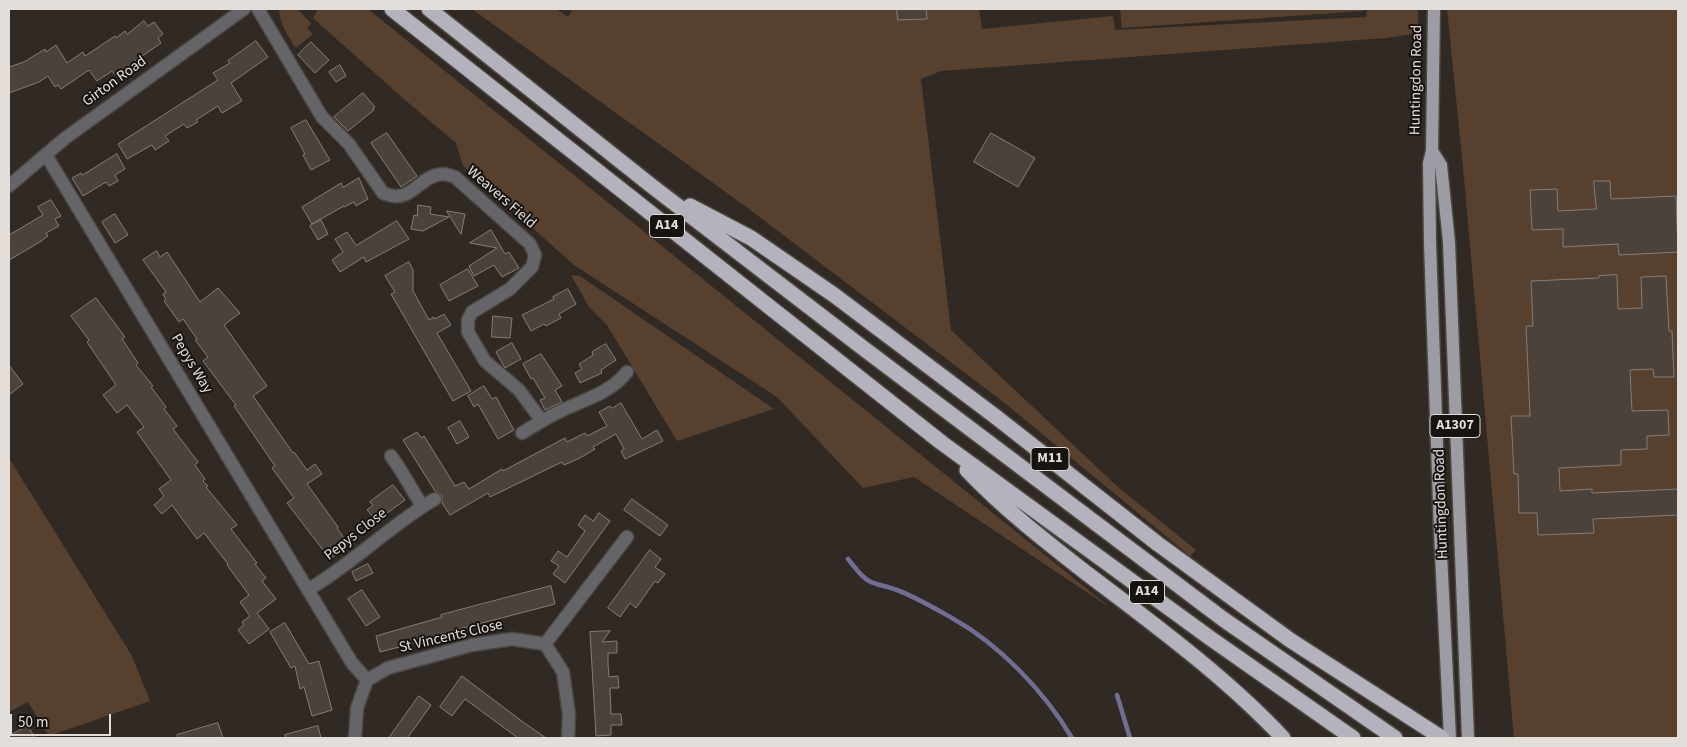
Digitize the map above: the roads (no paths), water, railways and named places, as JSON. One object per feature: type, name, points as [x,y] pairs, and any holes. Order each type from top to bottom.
[{"type":"highway","name":"A14","points":[[392,9],[942,443],[1210,638],[1352,738]]},
{"type":"highway","name":"A14","points":[[429,9],[653,187],[1223,620],[1395,738]]},
{"type":"highway","name":"M11","points":[[653,187],[751,238],[834,295],[1158,544],[1290,640],[1442,738]]},
{"type":"highway","name":"A14","points":[[942,443],[989,493],[1043,539],[1227,685],[1283,738]]},
{"type":"main road","name":"Huntingdon Road","points":[[1434,9],[1432,151],[1429,163],[1431,279],[1450,738]]},
{"type":"main road","name":"Huntingdon Road","points":[[1432,151],[1441,166],[1451,277],[1468,738]]},
{"type":"main road","points":[[1431,279],[1451,277]]},
{"type":"street","name":"Girton Road","points":[[9,186],[64,139],[244,9]]},
{"type":"street","name":"Weavers Field","points":[[258,9],[322,117],[349,144],[383,193],[391,197],[401,197],[434,177],[444,174],[455,177],[530,244],[535,255],[532,267],[510,289],[472,312],[468,320],[468,332],[485,362],[511,381],[542,421]]},
{"type":"street","name":"Pepys Way","points":[[46,155],[309,589]]},
{"type":"street","points":[[522,433],[567,408],[599,396],[619,382],[627,372]]},
{"type":"street","points":[[391,456],[422,506]]},
{"type":"street","name":"Pepys Close","points":[[309,589],[328,578],[408,515],[435,499]]},
{"type":"street","points":[[568,738],[569,714],[563,672],[545,644],[627,537]]},
{"type":"street","points":[[309,589],[352,663],[366,680],[357,708],[355,738]]},
{"type":"street","name":"St Vincents Close","points":[[366,680],[388,668],[472,645],[512,639],[545,644]]},
{"type":"waterway","points":[[848,559],[860,574],[869,581],[924,602],[970,629],[1004,655],[1020,670],[1048,703],[1072,738]]},
{"type":"waterway","points":[[1117,695],[1130,738]]}]
